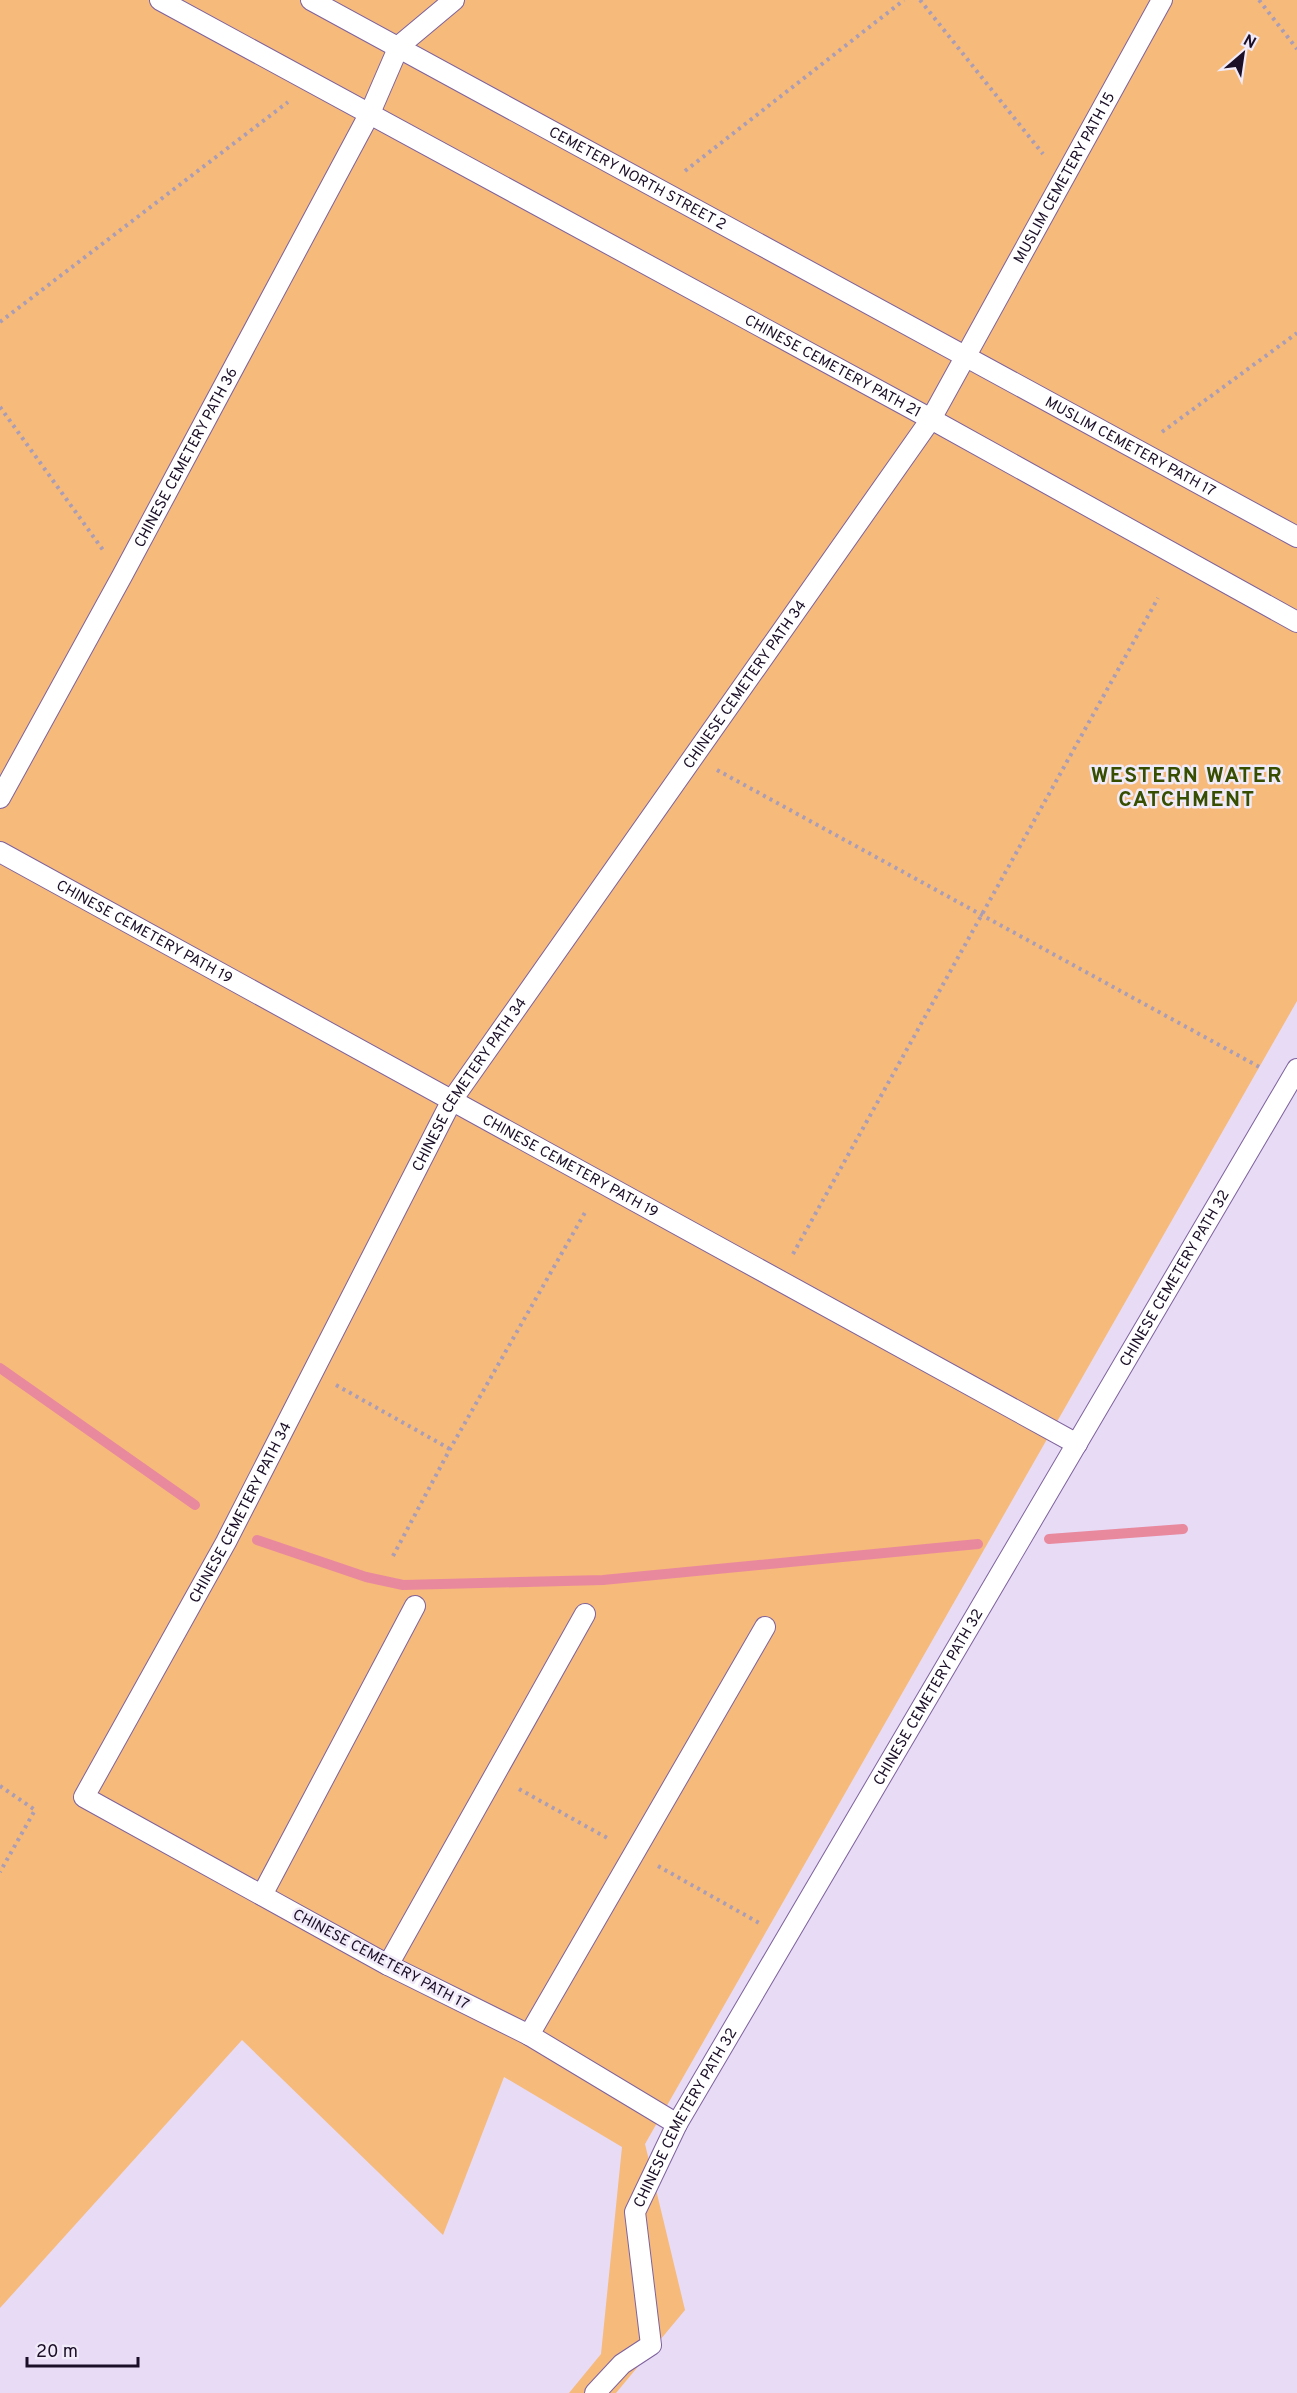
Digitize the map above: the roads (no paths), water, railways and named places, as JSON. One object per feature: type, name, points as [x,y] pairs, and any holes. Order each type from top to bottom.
[{"type":"lane","name":"CHINESE CEMETERY PATH 21","points":[[160,0],[931,419],[1297,622]]},
{"type":"lane","name":"CEMETERY NORTH STREET 2","points":[[311,0],[965,355]]},
{"type":"lane","points":[[399,46],[454,0]]},
{"type":"lane","name":"MUSLIM CEMETERY PATH 15","points":[[931,419],[1162,0]]},
{"type":"lane","name":"CHINESE CEMETERY PATH 36","points":[[0,798],[122,576],[370,113],[399,46]]},
{"type":"lane","name":"MUSLIM CEMETERY PATH 17","points":[[965,355],[1297,537]]},
{"type":"lane","name":"CHINESE CEMETERY PATH 34","points":[[84,1797],[226,1542],[452,1100],[931,419]]},
{"type":"lane","name":"CHINESE CEMETERY PATH 19","points":[[0,852],[1077,1444]]},
{"type":"lane","name":"CHINESE CEMETERY PATH 32","points":[[595,2393],[622,2364],[651,2345],[635,2212],[677,2124],[1297,1070]]},
{"type":"lane","points":[[262,1895],[415,1606]]},
{"type":"lane","points":[[388,1965],[585,1614]]},
{"type":"lane","points":[[529,2035],[765,1627]]},
{"type":"lane","name":"CHINESE CEMETERY PATH 17","points":[[84,1797],[388,1965],[529,2035],[677,2124]]},
{"type":"waterway","points":[[0,1368],[195,1505]]},
{"type":"waterway","points":[[1049,1539],[1183,1529]]},
{"type":"waterway","points":[[257,1540],[366,1577],[403,1585],[603,1580],[978,1544]]},
{"type":"district","name":"WESTERN WATER CATCHMENT","points":[[1187,787]]}]
